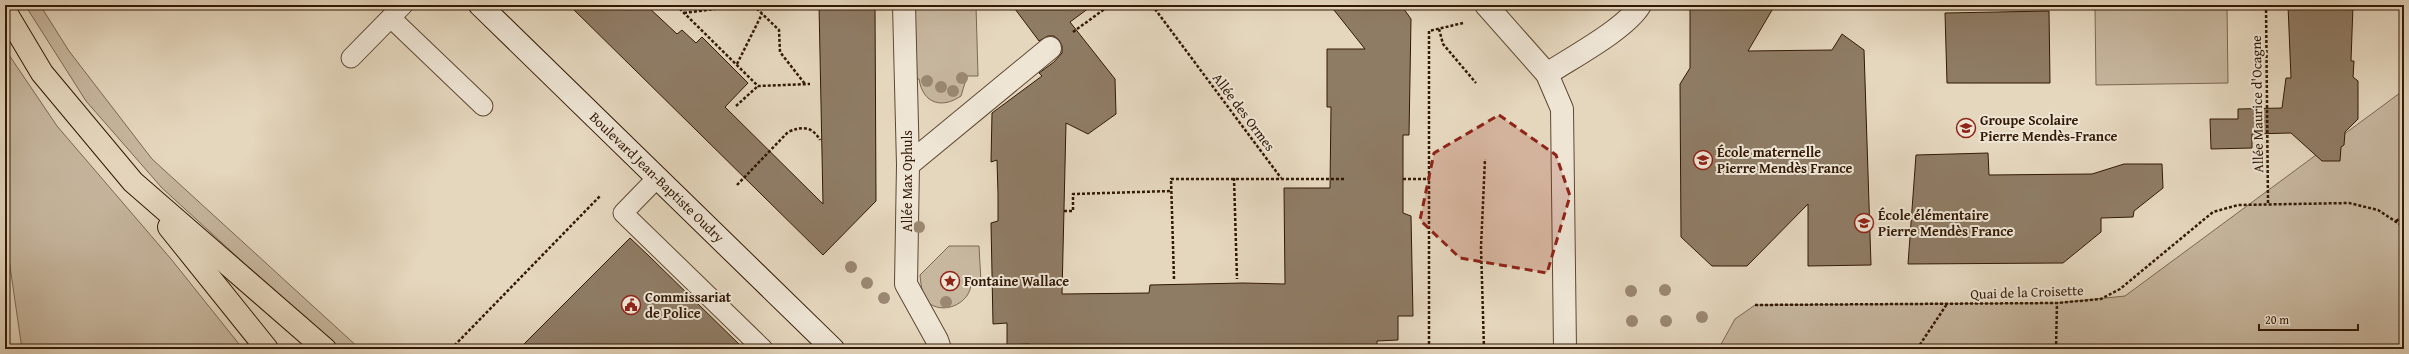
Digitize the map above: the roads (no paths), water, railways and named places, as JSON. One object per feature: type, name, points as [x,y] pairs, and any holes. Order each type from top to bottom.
[{"type":"highway","points":[[5,11],[42,73],[133,182],[267,349]]},
{"type":"highway","points":[[133,182],[325,349]]},
{"type":"street","name":"Boulevard Jean-Baptiste Oudry","points":[[480,5],[833,349]]},
{"type":"street","name":"Allée Max Ophuls","points":[[904,5],[908,165],[906,284],[937,340],[940,349]]},
{"type":"street","points":[[1486,5],[1547,74],[1562,109],[1565,349]]},
{"type":"street","points":[[1547,74],[1618,27],[1635,13],[1640,5]]},
{"type":"street","points":[[908,165],[1050,48]]},
{"type":"lane","points":[[351,58],[397,11],[483,106]]},
{"type":"lane","points":[[658,177],[624,212],[763,349]]},
{"type":"place","name":"Groupe Scolaire Pierre Mendès-France","points":[[1966,128]]},
{"type":"place","name":"École maternelle Pierre Mendès France","points":[[1703,160]]},
{"type":"place","name":"École élémentaire Pierre Mendès France","points":[[1864,223]]},
{"type":"place","name":"Fontaine Wallace","points":[[950,281]]},
{"type":"place","name":"Commissariat de Police","points":[[631,305]]}]
